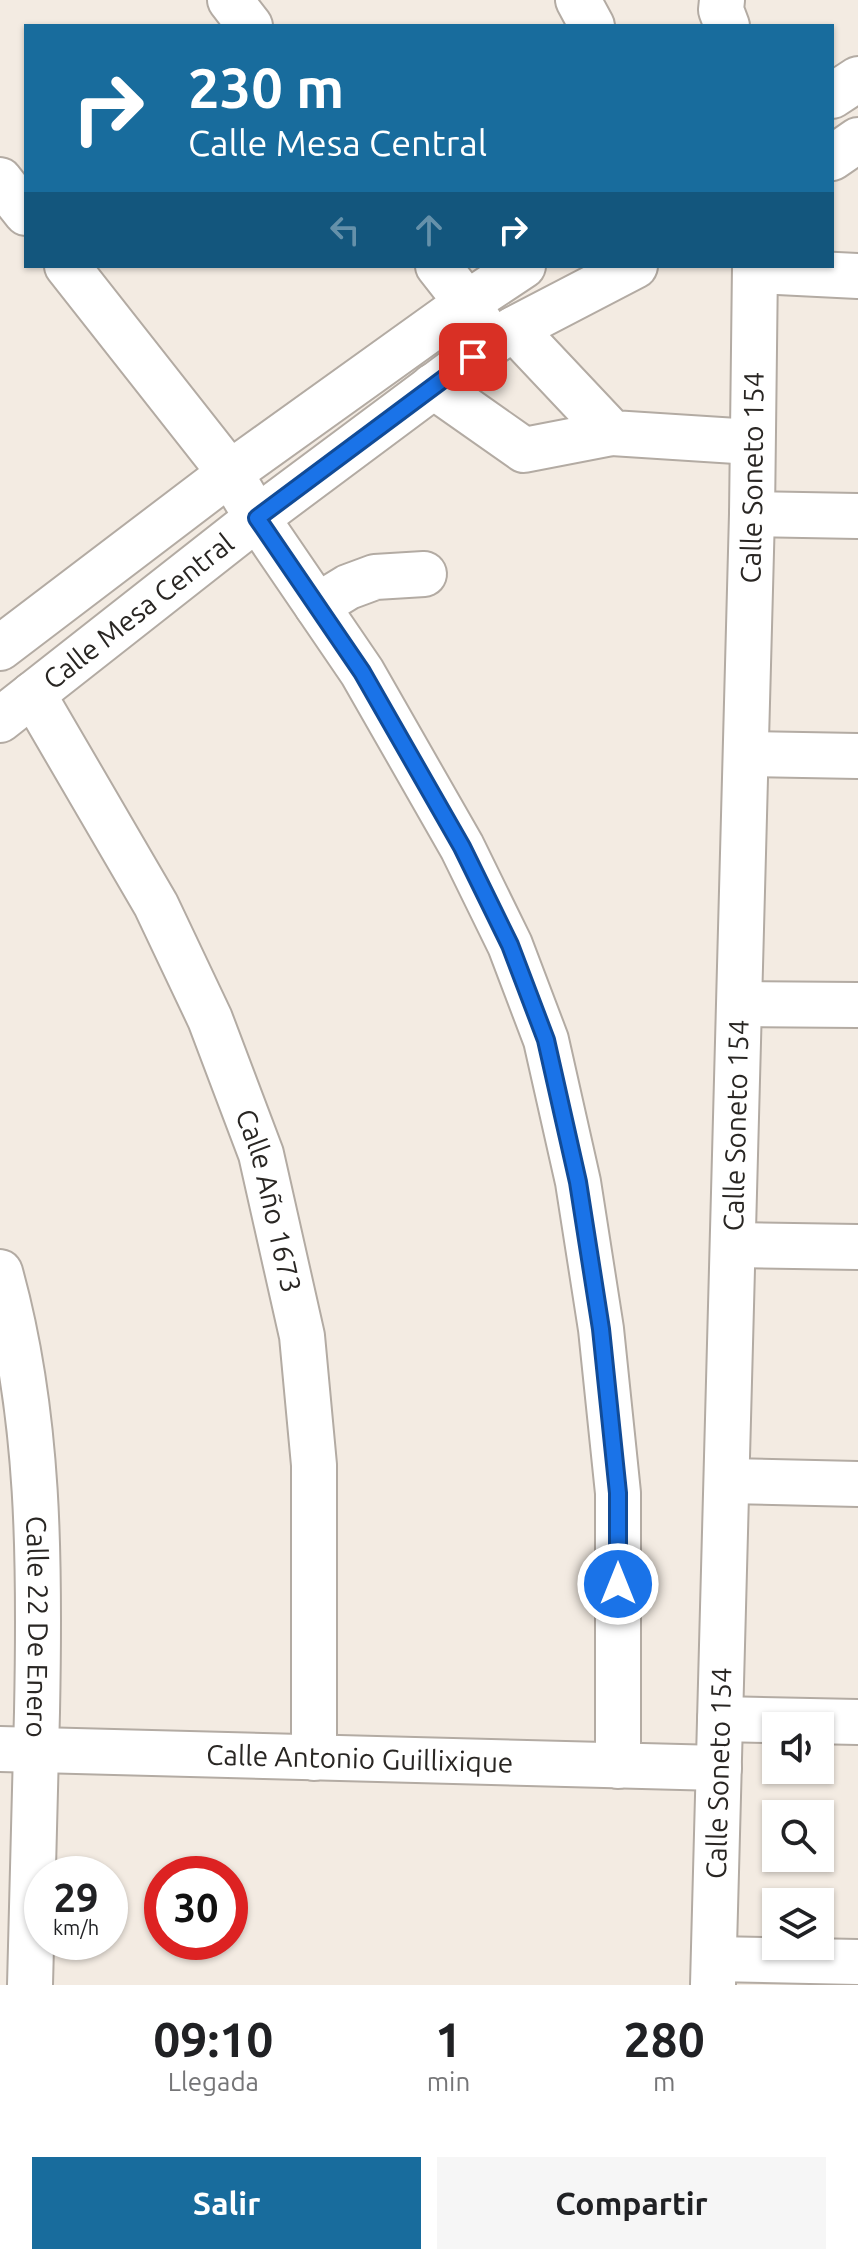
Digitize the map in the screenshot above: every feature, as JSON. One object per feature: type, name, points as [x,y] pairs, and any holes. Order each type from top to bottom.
[{"type":"street","points":[[230,0],[248,24]]},
{"type":"street","points":[[578,0],[591,24]]},
{"type":"street","points":[[722,0],[721,10],[726,24]]},
{"type":"street","points":[[834,95],[858,79]]},
{"type":"street","points":[[834,157],[858,140]]},
{"type":"street","points":[[0,180],[24,210]]},
{"type":"street","points":[[69,268],[230,473],[362,672],[462,847],[510,945],[546,1040],[578,1182],[601,1329],[618,1493],[618,1766]]},
{"type":"street","points":[[440,268],[467,303],[612,433]]},
{"type":"street","name":"Calle Mesa Central","points":[[0,648],[230,473],[520,268]]},
{"type":"street","name":"Calle Mesa Central","points":[[16,707],[257,518],[433,386],[504,336],[631,268]]},
{"type":"street","points":[[756,268],[858,276]]},
{"type":"street","name":"Calle Soneto 154","points":[[713,1972],[740,1004],[756,268]]},
{"type":"street","points":[[433,386],[524,450],[612,433],[752,442]]},
{"type":"street","points":[[752,514],[858,516]]},
{"type":"street","points":[[317,606],[348,587],[375,577],[424,574]]},
{"type":"street","name":"Calle Año 1673","points":[[16,707],[156,905],[210,1019],[261,1154],[302,1336],[313,1450],[314,1758]]},
{"type":"street","points":[[746,754],[858,756]]},
{"type":"street","points":[[740,1004],[858,1005]]},
{"type":"street","points":[[733,1245],[858,1247]]},
{"type":"street","name":"Calle 22 De Enero","points":[[0,1272],[13,1316],[31,1427],[39,1549],[18,1750],[30,1985]]},
{"type":"street","points":[[727,1481],[858,1484]]},
{"type":"street","points":[[720,1719],[858,1722]]},
{"type":"street","name":"Calle Antonio Guillixique","points":[[18,1750],[719,1768]]},
{"type":"street","points":[[713,1972],[858,1962]]},
{"type":"route","points":[[473,357],[257,518],[362,672],[462,847],[510,945],[546,1040],[578,1182],[601,1329],[618,1493],[618,1584]]}]
